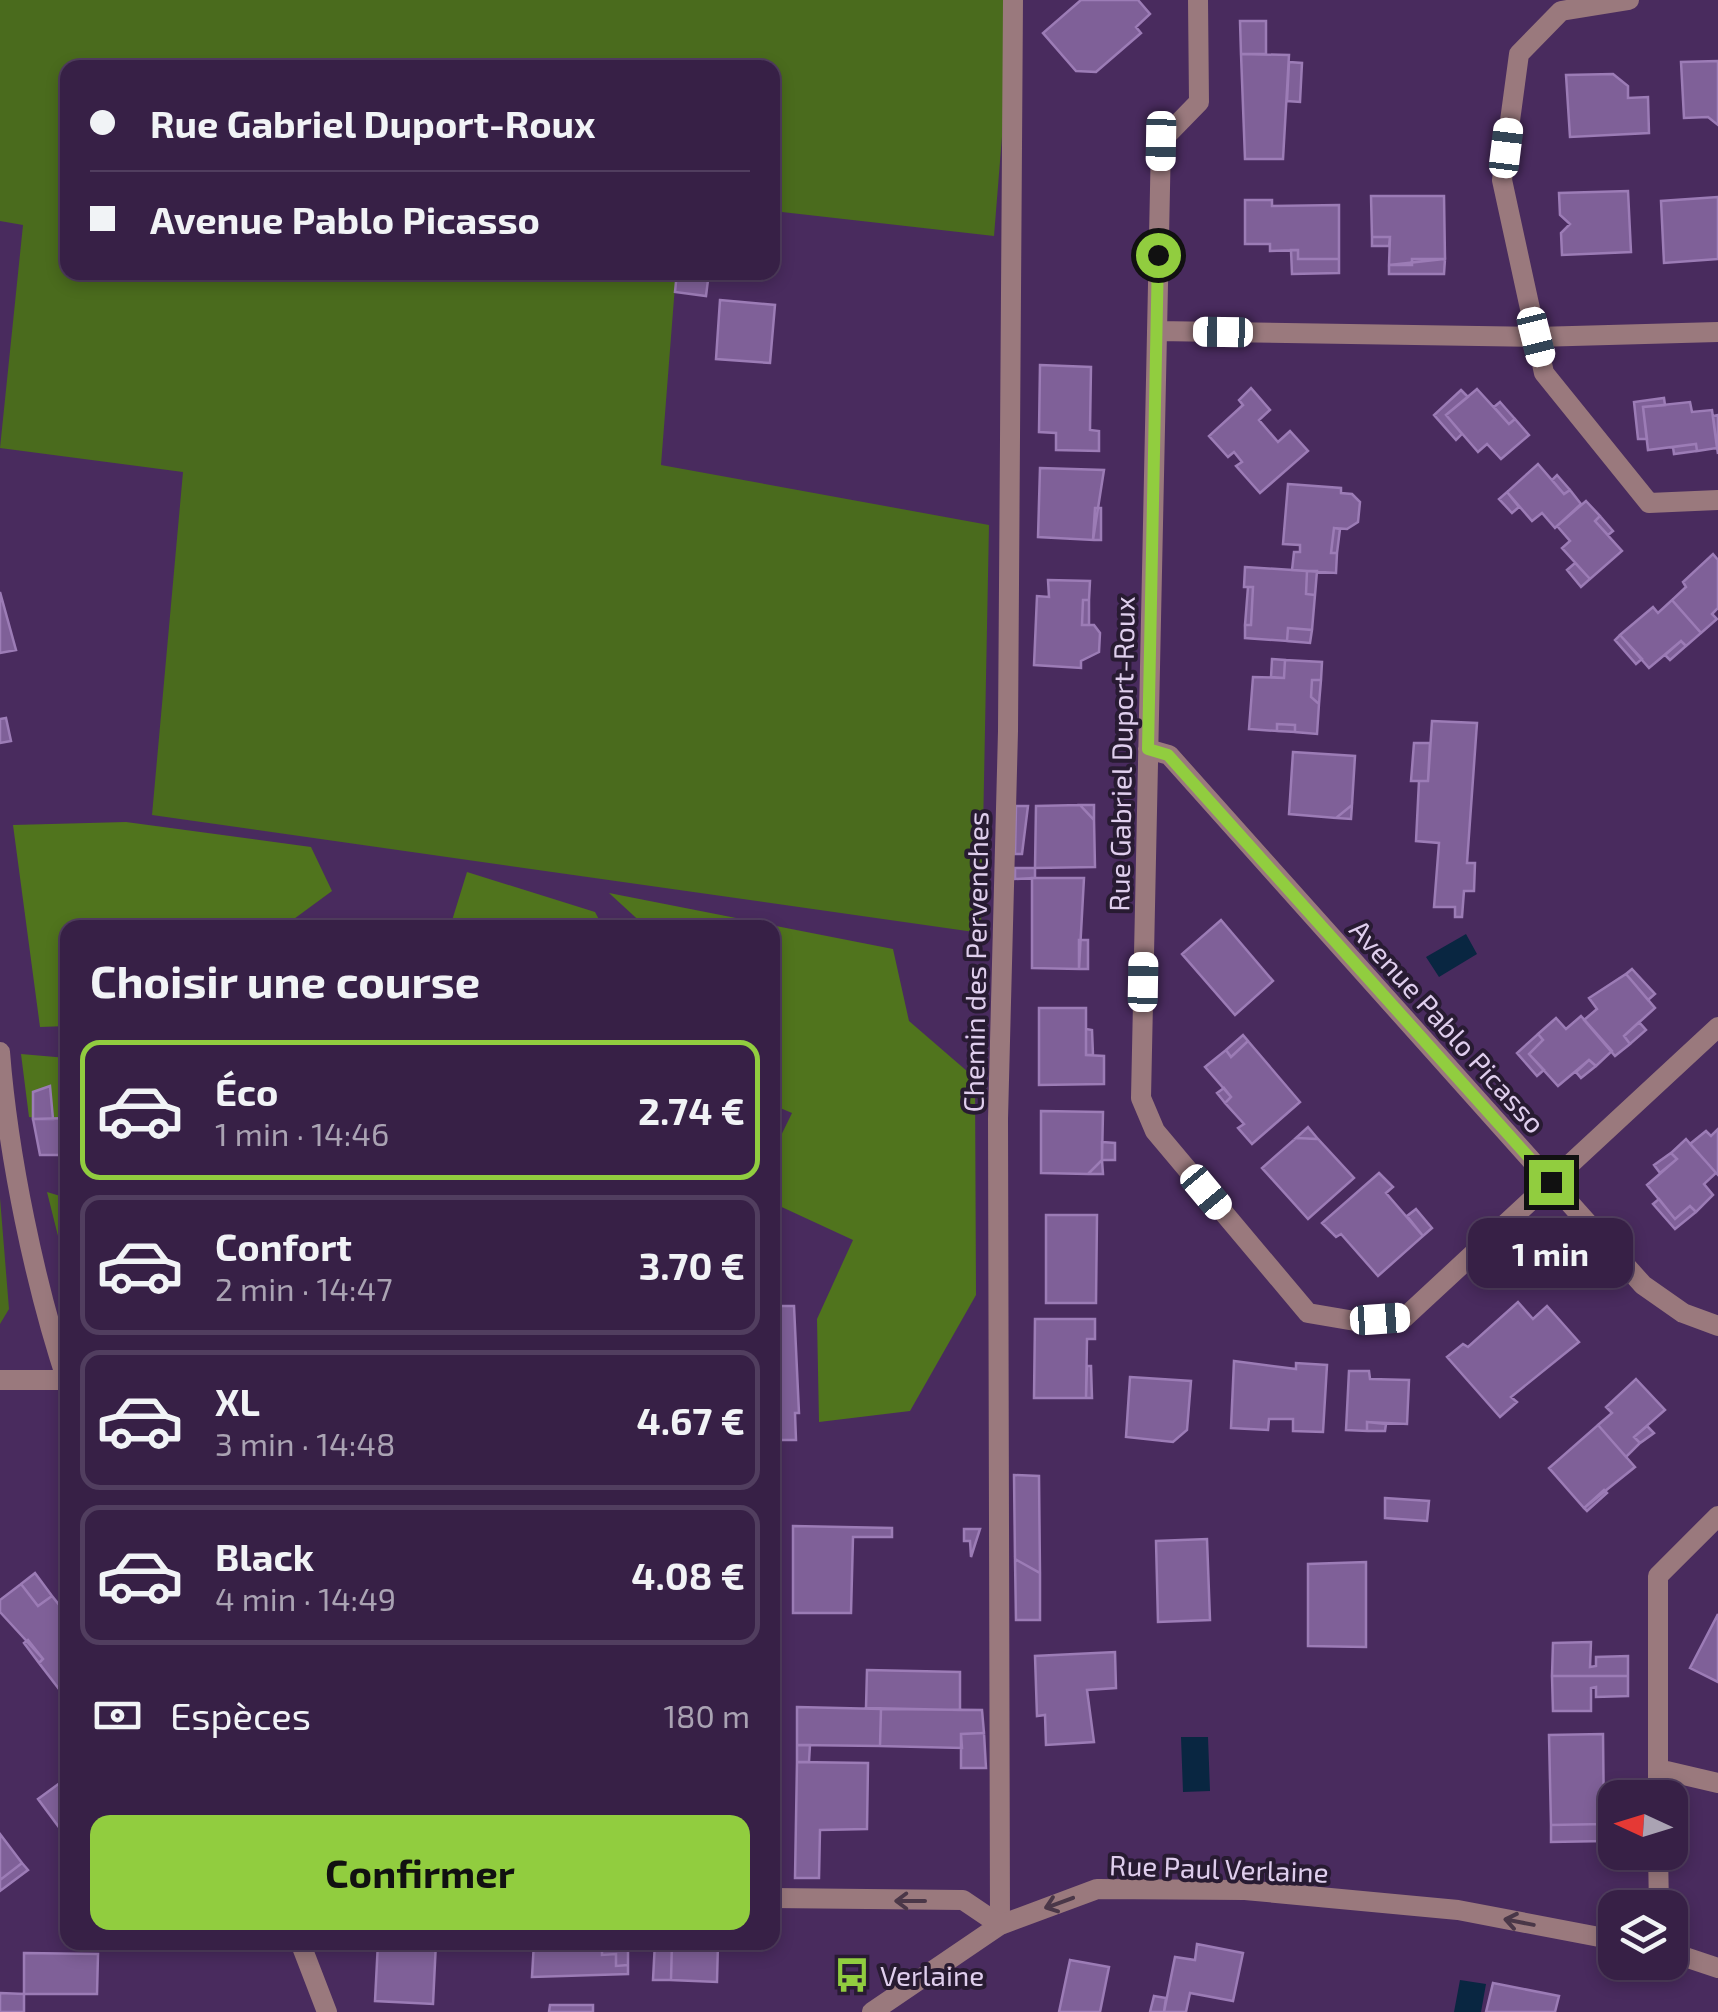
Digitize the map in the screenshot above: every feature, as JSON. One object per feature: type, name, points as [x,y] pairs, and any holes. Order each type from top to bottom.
[{"type":"street","name":"Chemin des Pervenches","points":[[1000,1926],[998,1119],[1008,730],[1013,0]]},
{"type":"street","name":"Rue Gabriel Duport-Roux","points":[[1198,0],[1199,102],[1161,141],[1141,1098],[1155,1132],[1308,1313],[1355,1321],[1404,1318],[1718,1027]]},
{"type":"street","points":[[1629,0],[1561,11],[1519,54],[1502,180],[1544,373],[1649,503],[1718,500]]},
{"type":"street","points":[[1157,331],[1536,337],[1718,332]]},
{"type":"street","name":"Avenue Pablo Picasso","points":[[1148,749],[1168,755],[1643,1285],[1682,1312],[1718,1326]]},
{"type":"street","points":[[0,1052],[4,1095],[38,1270],[60,1355]]},
{"type":"street","points":[[0,1380],[60,1382]]},
{"type":"street","points":[[1658,1780],[1658,1576],[1718,1516]]},
{"type":"street","points":[[1658,1770],[1718,1783]]},
{"type":"street","name":"Rue Paul Verlaine","points":[[872,2012],[1000,1926],[1097,1889],[1245,1890],[1458,1910],[1598,1937]]},
{"type":"street","points":[[780,1898],[963,1900],[1000,1926]]},
{"type":"street","points":[[303,1950],[327,2012]]},
{"type":"street","points":[[1688,1958],[1718,1968]]},
{"type":"green space","points":[[0,0],[1013,0],[994,236],[780,212],[780,60],[60,60],[60,280],[675,280],[661,465],[989,525],[981,933],[152,815],[183,472],[0,448],[23,225],[0,221]]},
{"type":"green space","points":[[126,822],[311,847],[332,891],[293,920],[60,920],[60,1026],[40,1027],[13,825]]},
{"type":"green space","points":[[467,872],[595,912],[599,920],[452,920]]},
{"type":"green space","points":[[609,893],[746,920],[638,920]]},
{"type":"green space","points":[[780,927],[893,949],[909,1021],[975,1078],[976,1295],[910,1411],[819,1422],[817,1319],[853,1240],[780,1206],[780,1138],[792,1113],[780,1108]]},
{"type":"green space","points":[[21,1054],[60,1057],[60,1121],[29,1117]]},
{"type":"green space","points":[[47,1192],[60,1196],[60,1244]]},
{"type":"green space","points":[[0,1198],[9,1309],[0,1324]]},
{"type":"water","points":[[1466,934],[1477,954],[1439,977],[1426,957]]},
{"type":"water","points":[[1181,1737],[1208,1737],[1210,1791],[1183,1792]]},
{"type":"water","points":[[1460,1980],[1486,1984],[1481,2012],[1454,2012]]},
{"type":"building","points":[[1081,0],[1138,0],[1150,14],[1136,27],[1141,33],[1096,72],[1076,71],[1043,33]]},
{"type":"building","points":[[1240,21],[1266,21],[1266,54],[1241,54]]},
{"type":"building","points":[[1241,54],[1289,55],[1283,159],[1245,159]]},
{"type":"building","points":[[1718,61],[1718,125],[1708,117],[1684,118],[1681,62]]},
{"type":"building","points":[[1289,62],[1302,63],[1300,102],[1287,101]]},
{"type":"building","points":[[1613,74],[1628,86],[1628,98],[1648,97],[1649,133],[1570,137],[1566,75]]},
{"type":"building","points":[[1628,191],[1631,252],[1562,255],[1561,233],[1570,224],[1560,215],[1559,193]]},
{"type":"building","points":[[1371,196],[1444,196],[1445,259],[1389,265],[1390,237],[1372,237]]},
{"type":"building","points":[[1718,197],[1718,259],[1664,263],[1661,201]]},
{"type":"building","points":[[1245,200],[1272,200],[1272,206],[1339,205],[1339,259],[1298,259],[1298,250],[1270,251],[1270,244],[1245,244]]},
{"type":"building","points":[[1372,237],[1390,237],[1389,246],[1372,246]]},
{"type":"building","points":[[1291,250],[1298,250],[1298,259],[1339,259],[1339,273],[1292,274]]},
{"type":"building","points":[[1412,259],[1445,259],[1444,274],[1389,274],[1389,265],[1412,265]]},
{"type":"building","points":[[676,280],[708,280],[706,296],[675,292]]},
{"type":"building","points":[[720,300],[775,305],[770,363],[716,359]]},
{"type":"building","points":[[1040,365],[1091,367],[1090,430],[1099,431],[1099,451],[1056,450],[1056,433],[1039,432]]},
{"type":"building","points":[[1251,388],[1270,410],[1259,420],[1278,442],[1290,431],[1308,451],[1260,493],[1236,466],[1242,462],[1234,452],[1228,457],[1209,436],[1243,405],[1239,400]]},
{"type":"building","points":[[1477,389],[1509,424],[1515,419],[1529,435],[1501,459],[1487,444],[1478,452],[1446,415]]},
{"type":"building","points":[[1461,390],[1468,397],[1446,415],[1462,434],[1456,440],[1434,415]]},
{"type":"building","points":[[1664,398],[1665,405],[1643,407],[1647,439],[1638,439],[1634,402]]},
{"type":"building","points":[[1500,402],[1515,419],[1509,424],[1494,407]]},
{"type":"building","points":[[1690,402],[1692,412],[1712,410],[1717,448],[1697,451],[1696,444],[1648,450],[1643,407]]},
{"type":"building","points":[[1718,415],[1718,454],[1713,416]]},
{"type":"building","points":[[1696,444],[1697,451],[1674,454],[1673,447]]},
{"type":"building","points":[[1538,464],[1564,494],[1570,490],[1581,504],[1555,528],[1542,513],[1532,521],[1507,492]]},
{"type":"building","points":[[1040,468],[1104,470],[1093,540],[1038,537]]},
{"type":"building","points":[[1557,475],[1570,490],[1564,494],[1552,480]]},
{"type":"building","points":[[1288,484],[1341,488],[1341,493],[1352,494],[1360,502],[1358,522],[1347,529],[1334,528],[1331,553],[1337,553],[1336,573],[1292,570],[1294,552],[1300,552],[1300,545],[1283,544]]},
{"type":"building","points":[[1507,492],[1519,507],[1512,513],[1499,499]]},
{"type":"building","points":[[1586,501],[1600,516],[1595,521],[1622,551],[1590,579],[1562,548],[1570,541],[1557,526]]},
{"type":"building","points":[[1095,508],[1101,508],[1101,540],[1093,540]]},
{"type":"building","points":[[1600,516],[1613,531],[1608,535],[1595,521]]},
{"type":"building","points":[[1334,528],[1340,529],[1337,553],[1331,553]]},
{"type":"building","points":[[1713,554],[1718,560],[1718,608],[1712,614],[1717,619],[1701,633],[1672,600],[1686,587],[1683,582]]},
{"type":"building","points":[[1575,563],[1590,579],[1581,587],[1567,570]]},
{"type":"building","points":[[1245,567],[1307,571],[1306,594],[1315,595],[1312,630],[1288,628],[1287,641],[1245,638],[1245,625],[1251,625],[1253,587],[1244,587]]},
{"type":"building","points":[[1307,571],[1317,571],[1315,595],[1306,594]]},
{"type":"building","points":[[1048,580],[1090,581],[1089,600],[1083,600],[1082,625],[1094,625],[1100,633],[1099,652],[1081,661],[1081,668],[1034,665],[1037,596],[1049,597]]},
{"type":"building","points":[[1248,587],[1253,587],[1251,625],[1245,625]]},
{"type":"building","points":[[0,592],[16,650],[0,653]]},
{"type":"building","points":[[1083,600],[1089,600],[1089,625],[1082,625]]},
{"type":"building","points":[[1672,600],[1701,633],[1686,646],[1681,641],[1649,668],[1620,635],[1653,607],[1658,613]]},
{"type":"building","points":[[1288,628],[1312,630],[1310,643],[1287,641]]},
{"type":"building","points":[[1620,635],[1642,659],[1636,664],[1615,640]]},
{"type":"building","points":[[1681,641],[1686,646],[1670,660],[1665,655]]},
{"type":"building","points":[[1272,659],[1285,660],[1284,678],[1271,677]]},
{"type":"building","points":[[1285,660],[1322,662],[1321,680],[1312,680],[1311,697],[1319,704],[1317,734],[1295,732],[1295,725],[1277,724],[1277,731],[1249,729],[1253,677],[1284,678]]},
{"type":"building","points":[[1312,680],[1321,680],[1319,704],[1311,697]]},
{"type":"building","points":[[6,718],[11,741],[0,743],[0,719]]},
{"type":"building","points":[[1432,721],[1477,723],[1467,863],[1475,863],[1474,891],[1464,891],[1462,917],[1455,917],[1455,907],[1434,907],[1439,843],[1416,841],[1419,781],[1428,781]]},
{"type":"building","points":[[1277,724],[1295,725],[1295,732],[1277,731]]},
{"type":"building","points":[[1414,743],[1430,743],[1428,781],[1411,781]]},
{"type":"building","points":[[1293,752],[1355,756],[1352,805],[1336,818],[1289,814]]},
{"type":"building","points":[[1080,805],[1094,805],[1094,820]]},
{"type":"building","points":[[1080,805],[1094,820],[1095,867],[1035,868],[1036,806]]},
{"type":"building","points":[[1352,805],[1351,819],[1336,818]]},
{"type":"building","points":[[1016,806],[1028,806],[1022,854],[1015,854]]},
{"type":"building","points":[[1015,868],[1035,868],[1035,878],[1015,879]]},
{"type":"building","points":[[1032,878],[1084,878],[1079,969],[1032,968]]},
{"type":"building","points":[[1221,920],[1273,981],[1235,1015],[1182,954]]},
{"type":"building","points":[[1079,940],[1088,940],[1088,969],[1079,969]]},
{"type":"building","points":[[1632,969],[1655,994],[1648,1000],[1626,974]]},
{"type":"building","points":[[1626,974],[1655,1008],[1624,1036],[1630,1044],[1615,1056],[1584,1020],[1597,1009],[1589,998]]},
{"type":"building","points":[[1039,1008],[1086,1008],[1086,1055],[1104,1056],[1104,1084],[1039,1085]]},
{"type":"building","points":[[1581,1016],[1612,1051],[1596,1066],[1589,1060],[1558,1086],[1529,1054],[1543,1040],[1538,1034],[1556,1018],[1566,1029]]},
{"type":"building","points":[[1639,1022],[1646,1030],[1630,1044],[1624,1036]]},
{"type":"building","points":[[1086,1029],[1092,1030],[1093,1055],[1086,1055]]},
{"type":"building","points":[[1538,1034],[1543,1040],[1529,1054],[1544,1070],[1537,1076],[1517,1053]]},
{"type":"building","points":[[1243,1035],[1248,1041],[1231,1057],[1226,1050]]},
{"type":"building","points":[[1248,1041],[1300,1102],[1252,1144],[1238,1128],[1244,1124],[1225,1103],[1231,1097],[1205,1067],[1226,1050],[1231,1057]]},
{"type":"building","points":[[1589,1060],[1596,1066],[1581,1078],[1576,1072]]},
{"type":"building","points":[[50,1086],[53,1119],[33,1119],[33,1092]]},
{"type":"building","points":[[1224,1088],[1231,1097],[1225,1103],[1217,1093]]},
{"type":"building","points":[[1041,1111],[1103,1112],[1102,1160],[1088,1174],[1041,1173]]},
{"type":"building","points":[[60,1118],[60,1155],[40,1155],[33,1119]]},
{"type":"building","points":[[1308,1127],[1318,1139],[1296,1138]]},
{"type":"building","points":[[1718,1129],[1718,1175],[1690,1144],[1706,1131],[1711,1136]]},
{"type":"building","points":[[1296,1138],[1318,1139],[1354,1178],[1308,1219],[1262,1168]]},
{"type":"building","points":[[1686,1139],[1716,1173],[1704,1184],[1713,1195],[1696,1212],[1690,1206],[1675,1219],[1647,1185],[1677,1159],[1671,1153]]},
{"type":"building","points":[[1102,1142],[1115,1143],[1115,1160],[1102,1160]]},
{"type":"building","points":[[1671,1153],[1677,1159],[1660,1173],[1654,1165]]},
{"type":"building","points":[[1102,1160],[1103,1174],[1088,1174]]},
{"type":"building","points":[[1379,1173],[1393,1187],[1386,1193],[1423,1236],[1378,1276],[1341,1234],[1336,1237],[1322,1223]]},
{"type":"building","points":[[1659,1199],[1675,1219],[1690,1206],[1696,1212],[1675,1229],[1653,1204]]},
{"type":"building","points":[[1416,1209],[1432,1228],[1423,1236],[1407,1216]]},
{"type":"building","points":[[1046,1215],[1097,1215],[1096,1303],[1046,1303]]},
{"type":"building","points":[[1518,1302],[1533,1319],[1547,1306],[1579,1342],[1511,1397],[1517,1402],[1500,1417],[1447,1357],[1463,1344],[1468,1347]]},
{"type":"building","points":[[780,1306],[794,1306],[799,1413],[795,1413],[796,1440],[780,1440]]},
{"type":"building","points":[[1035,1319],[1095,1319],[1095,1339],[1087,1339],[1086,1398],[1034,1398]]},
{"type":"building","points":[[1234,1361],[1296,1369],[1296,1363],[1327,1365],[1323,1432],[1293,1431],[1293,1419],[1269,1419],[1268,1430],[1231,1428]]},
{"type":"building","points":[[1087,1366],[1091,1366],[1092,1398],[1086,1398]]},
{"type":"building","points":[[1349,1371],[1369,1371],[1370,1379],[1409,1380],[1407,1424],[1367,1422],[1367,1431],[1346,1430]]},
{"type":"building","points":[[1130,1377],[1191,1381],[1187,1430],[1173,1442],[1126,1437]]},
{"type":"building","points":[[1636,1379],[1665,1410],[1634,1437],[1640,1443],[1626,1457],[1598,1425],[1612,1413],[1606,1407]]},
{"type":"building","points":[[1367,1422],[1386,1424],[1385,1431],[1367,1431]]},
{"type":"building","points":[[1598,1425],[1635,1467],[1584,1508],[1549,1468]]},
{"type":"building","points":[[1647,1426],[1654,1433],[1640,1443],[1634,1437]]},
{"type":"building","points":[[1014,1475],[1039,1476],[1040,1573],[1015,1559]]},
{"type":"building","points":[[1604,1490],[1607,1493],[1587,1511],[1584,1508]]},
{"type":"building","points":[[1385,1498],[1429,1501],[1427,1521],[1385,1518]]},
{"type":"building","points":[[793,1526],[892,1528],[892,1537],[853,1537],[851,1613],[793,1613]]},
{"type":"building","points":[[964,1529],[980,1529],[971,1557],[970,1541],[964,1541]]},
{"type":"building","points":[[1207,1539],[1210,1620],[1158,1622],[1156,1541]]},
{"type":"building","points":[[1015,1559],[1040,1573],[1040,1620],[1016,1620]]},
{"type":"building","points":[[1366,1562],[1366,1647],[1308,1646],[1308,1564]]},
{"type":"building","points":[[35,1573],[52,1596],[38,1606],[21,1584]]},
{"type":"building","points":[[21,1584],[38,1606],[52,1596],[60,1606],[60,1690],[39,1663],[43,1659],[0,1612],[0,1600]]},
{"type":"building","points":[[1718,1614],[1718,1682],[1690,1668]]},
{"type":"building","points":[[28,1640],[43,1659],[39,1663],[24,1643]]},
{"type":"building","points":[[1591,1642],[1590,1667],[1596,1666],[1596,1657],[1628,1656],[1628,1676],[1552,1676],[1553,1643]]},
{"type":"building","points":[[1115,1652],[1116,1688],[1087,1690],[1094,1742],[1046,1745],[1045,1715],[1037,1716],[1035,1656]]},
{"type":"building","points":[[867,1670],[960,1672],[960,1710],[866,1708]]},
{"type":"building","points":[[1552,1676],[1628,1676],[1628,1696],[1596,1697],[1596,1687],[1591,1688],[1591,1711],[1553,1711]]},
{"type":"building","points":[[797,1707],[881,1709],[880,1746],[797,1745]]},
{"type":"building","points":[[881,1709],[982,1710],[984,1733],[961,1734],[962,1748],[880,1746]]},
{"type":"building","points":[[984,1733],[986,1768],[961,1768],[961,1734]]},
{"type":"building","points":[[1603,1734],[1604,1780],[1598,1780],[1598,1824],[1551,1825],[1549,1735]]},
{"type":"building","points":[[797,1745],[810,1745],[809,1762],[797,1762]]},
{"type":"building","points":[[797,1762],[868,1763],[867,1829],[820,1830],[819,1878],[795,1878]]},
{"type":"building","points":[[60,1783],[60,1829],[38,1799]]},
{"type":"building","points":[[1598,1824],[1598,1841],[1551,1842],[1551,1825]]},
{"type":"building","points":[[0,1834],[22,1863],[0,1880]]},
{"type":"building","points":[[22,1863],[28,1870],[0,1891],[0,1880]]},
{"type":"building","points":[[1197,1944],[1243,1953],[1233,2001],[1190,1993],[1186,2012],[1164,2012],[1175,1957],[1195,1960]]},
{"type":"building","points":[[378,1950],[436,1950],[433,2004],[375,2001]]},
{"type":"building","points":[[534,1950],[602,1950],[602,1955],[616,1954],[616,1966],[628,1965],[628,1974],[532,1977]]},
{"type":"building","points":[[602,1950],[628,1950],[628,1965],[616,1966],[616,1954],[602,1955]]},
{"type":"building","points":[[655,1950],[672,1950],[671,1980],[653,1980]]},
{"type":"building","points":[[672,1950],[718,1950],[717,1982],[671,1980]]},
{"type":"building","points":[[24,1953],[98,1954],[97,1994],[24,1994]]},
{"type":"building","points":[[1070,1960],[1109,1967],[1100,2012],[1059,2012]]},
{"type":"building","points":[[1493,1983],[1559,1996],[1555,2012],[1486,2012]]},
{"type":"building","points":[[0,1993],[24,1994],[24,2012],[0,2012]]},
{"type":"building","points":[[1154,1996],[1166,1998],[1164,2012],[1150,2012]]},
{"type":"building","points":[[550,2005],[593,2005],[593,2012],[549,2012]]},
{"type":"place","name":"Verlaine","points":[[852,1975]]},
{"type":"route","points":[[1158,255],[1148,749],[1168,755],[1551,1182]]}]
